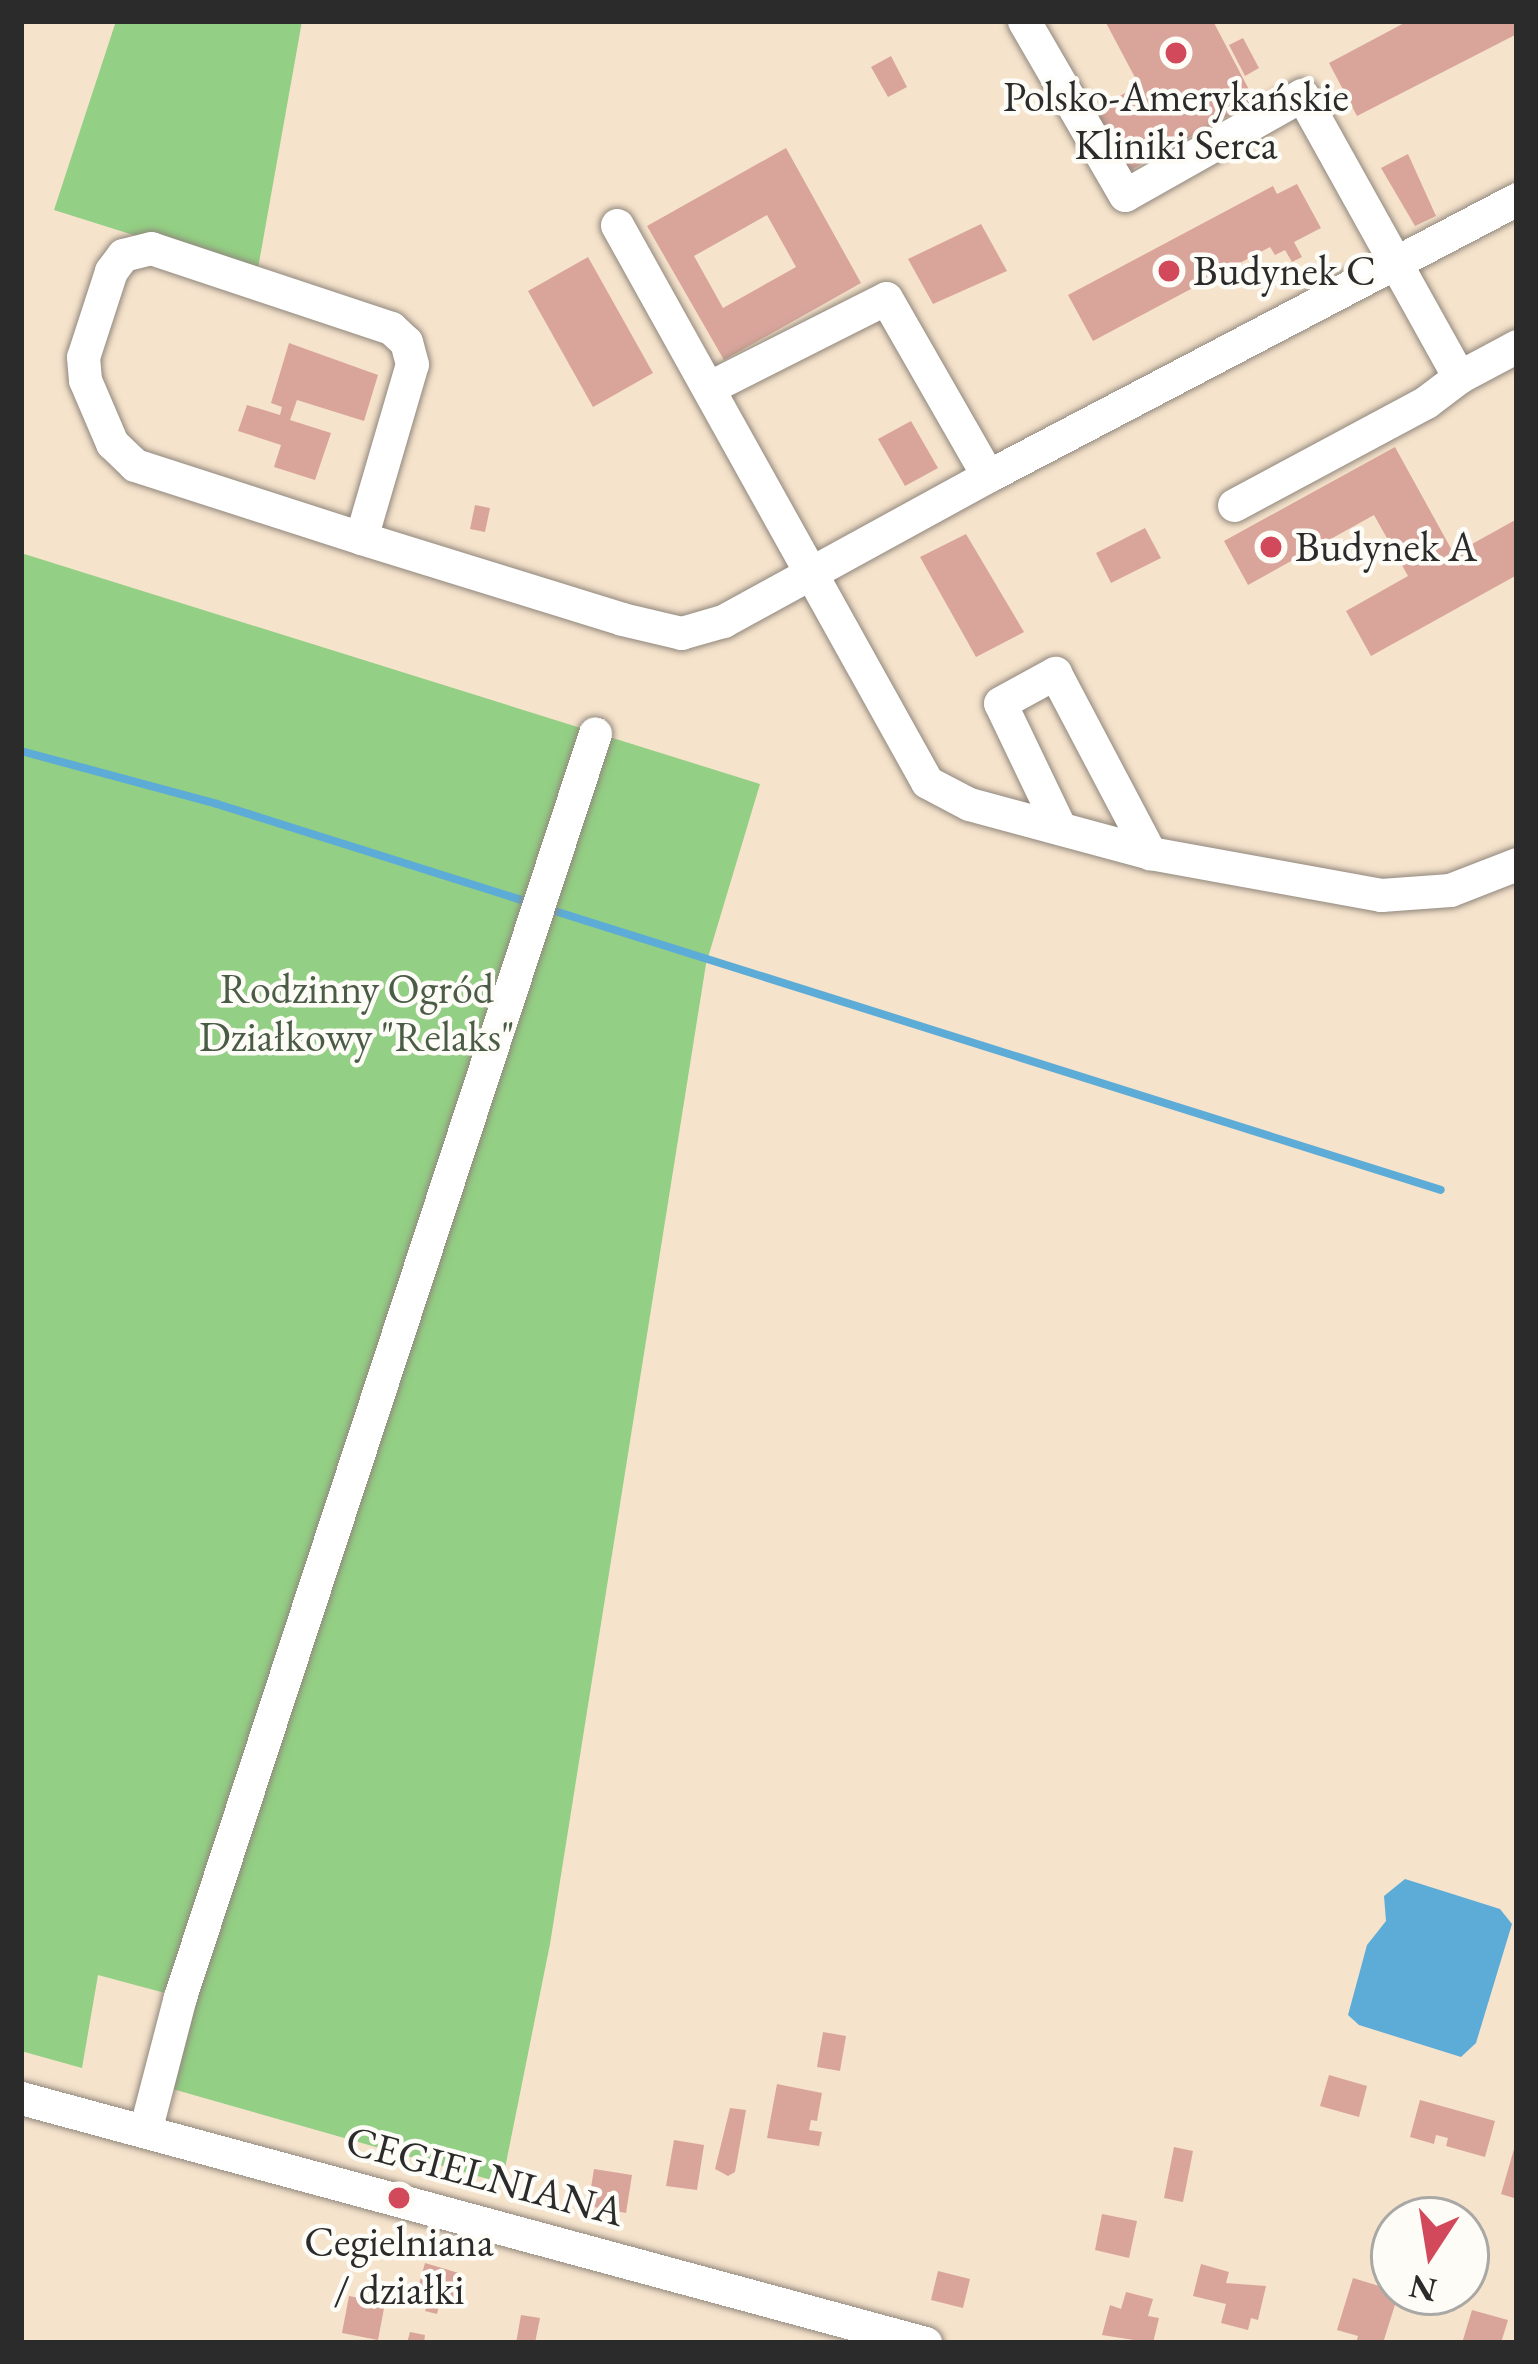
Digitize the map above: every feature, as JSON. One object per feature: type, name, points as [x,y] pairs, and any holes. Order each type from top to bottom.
[{"type":"street","points":[[1024,21],[1125,195],[1302,95],[1459,377]]},
{"type":"street","points":[[361,538],[412,364],[406,342],[391,328],[151,248],[124,255],[111,271],[82,358],[85,380],[112,442],[135,465],[361,538],[669,633],[694,632],[723,622],[988,476],[1517,199]]},
{"type":"street","points":[[617,225],[927,782],[969,803],[1150,853],[1381,895],[1450,890],[1517,864]]},
{"type":"street","points":[[710,387],[886,298],[988,476]]},
{"type":"street","points":[[1234,505],[1426,402],[1459,377],[1517,346]]},
{"type":"street","points":[[1059,826],[1000,704],[1055,674],[1150,853]]},
{"type":"street","points":[[145,2131],[181,1996],[595,733]]},
{"type":"street","name":"CEGIELNIANA","points":[[21,2098],[926,2343]]},
{"type":"green space","points":[[116,21],[302,21],[257,274],[54,210]]},
{"type":"green space","name":"Rodzinny Ogród Działkowy \"Relaks\"","points":[[21,553],[760,784],[706,964],[550,1944],[502,2183],[169,2088],[180,1997],[98,1975],[82,2068],[21,2051]]},
{"type":"water","points":[[1405,1879],[1500,1909],[1512,1924],[1476,2043],[1461,2057],[1359,2025],[1348,2015],[1367,1945],[1386,1921],[1384,1896]]},
{"type":"building","name":"Polsko-Amerykańskie Kliniki Serca","points":[[1105,21],[1213,21],[1255,101],[1118,177],[1083,117],[1139,85]]},
{"type":"building","points":[[1408,21],[1517,21],[1517,34],[1357,116],[1329,63]]},
{"type":"building","points":[[1243,38],[1259,68],[1245,76],[1229,45]]},
{"type":"building","points":[[891,56],[907,87],[888,97],[871,67]]},
{"type":"building","points":[[786,148],[861,283],[724,360],[647,226]],"holes":[[[767,215],[796,267],[723,308],[694,256]]]},
{"type":"building","points":[[1408,154],[1436,216],[1415,226],[1381,168]]},
{"type":"building","name":"Budynek C","points":[[1297,184],[1321,228],[1294,242],[1302,257],[1292,262],[1285,250],[1275,255],[1270,247],[1093,341],[1068,295],[1273,186],[1277,194]]},
{"type":"building","points":[[981,224],[1007,271],[933,304],[908,259]]},
{"type":"building","points":[[588,257],[653,373],[593,407],[528,291]]},
{"type":"building","points":[[289,343],[378,375],[364,421],[297,400],[290,420],[331,433],[315,480],[274,467],[281,445],[238,431],[247,405],[280,415],[282,407],[271,403]]},
{"type":"building","points":[[911,421],[938,468],[905,486],[878,439]]},
{"type":"building","name":"Budynek A","points":[[1395,447],[1454,554],[1517,519],[1517,575],[1371,656],[1346,611],[1408,576],[1374,515],[1248,585],[1224,541]]},
{"type":"building","points":[[475,505],[490,508],[485,532],[470,529]]},
{"type":"building","points":[[1145,528],[1161,558],[1111,583],[1096,553]]},
{"type":"building","points":[[966,534],[1024,632],[976,657],[920,557]]},
{"type":"building","points":[[823,2032],[846,2036],[840,2071],[817,2067]]},
{"type":"building","points":[[1329,2075],[1367,2086],[1359,2117],[1320,2106]]},
{"type":"building","points":[[777,2084],[822,2093],[817,2121],[811,2120],[809,2130],[822,2132],[819,2146],[767,2138]]},
{"type":"building","points":[[1420,2100],[1495,2121],[1485,2157],[1446,2146],[1448,2138],[1436,2135],[1434,2144],[1410,2137]]},
{"type":"building","points":[[730,2108],[746,2110],[735,2172],[728,2176],[715,2169]]},
{"type":"building","points":[[674,2140],[704,2145],[697,2190],[666,2186]]},
{"type":"building","points":[[1517,2142],[1517,2199],[1501,2194]]},
{"type":"building","points":[[1174,2147],[1193,2151],[1183,2202],[1164,2198]]},
{"type":"building","points":[[594,2169],[632,2175],[626,2213],[588,2206]]},
{"type":"building","points":[[1102,2214],[1137,2221],[1129,2258],[1095,2250]]},
{"type":"building","points":[[425,2263],[462,2274],[452,2306],[440,2302],[437,2314],[425,2311],[429,2299],[416,2295]]},
{"type":"building","points":[[1201,2264],[1229,2272],[1226,2283],[1266,2286],[1258,2320],[1251,2318],[1248,2330],[1221,2323],[1226,2304],[1193,2296]]},
{"type":"building","points":[[938,2271],[970,2279],[963,2308],[931,2300]]},
{"type":"building","points":[[1353,2278],[1370,2283],[1370,2316],[1391,2316],[1383,2343],[1356,2343],[1358,2336],[1337,2330]]},
{"type":"building","points":[[1126,2292],[1153,2299],[1148,2316],[1159,2318],[1153,2343],[1102,2335],[1110,2305],[1121,2309]]},
{"type":"building","points":[[349,2296],[385,2303],[378,2340],[342,2333]]},
{"type":"building","points":[[521,2315],[540,2318],[535,2343],[516,2343]]},
{"type":"building","points":[[1470,2316],[1508,2320],[1501,2343],[1462,2343]]},
{"type":"building","points":[[410,2332],[425,2335],[424,2343],[407,2343]]},
{"type":"waterway","points":[[21,751],[217,804],[531,903]]},
{"type":"waterway","points":[[545,908],[1441,1190]]},
{"type":"place","name":"Polsko-Amerykańskie Kliniki Serca","points":[[1176,53]]},
{"type":"place","name":"Budynek C","points":[[1169,271]]},
{"type":"place","name":"Budynek A","points":[[1271,547]]},
{"type":"place","name":"Cegielniana / działki","points":[[399,2198]]}]
